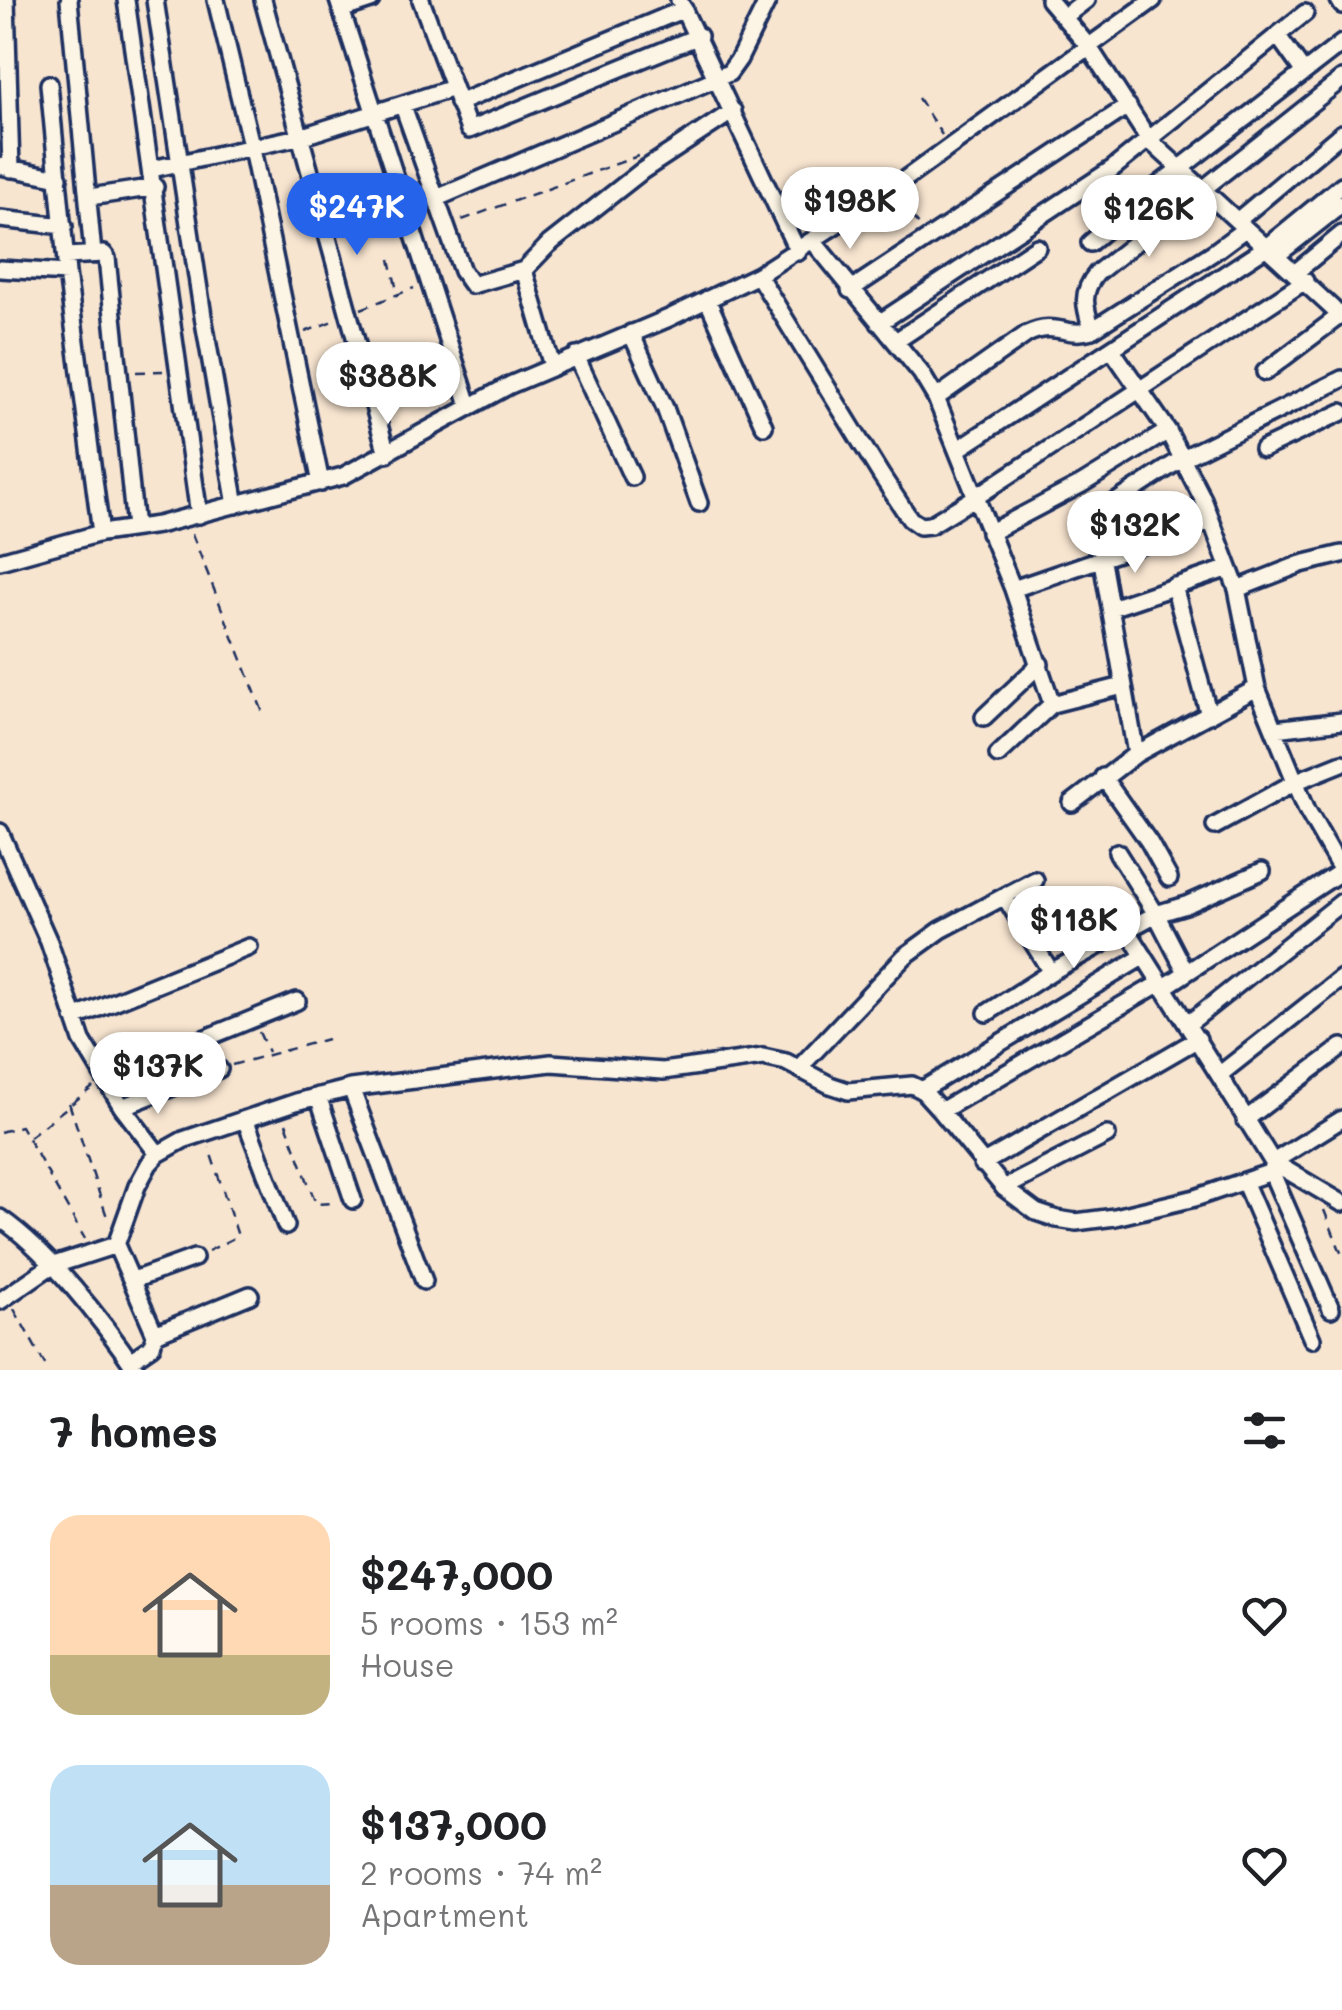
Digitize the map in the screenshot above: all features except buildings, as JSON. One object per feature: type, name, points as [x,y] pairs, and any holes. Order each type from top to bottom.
[{"type":"street","points":[[6,0],[6,168],[60,178]]},
{"type":"street","points":[[69,0],[93,254]]},
{"type":"street","points":[[126,0],[155,187],[192,517]]},
{"type":"street","points":[[156,0],[236,505]]},
{"type":"street","points":[[216,0],[252,149],[321,483]]},
{"type":"street","points":[[263,0],[387,454]]},
{"type":"street","points":[[371,0],[340,5],[469,406]]},
{"type":"street","points":[[420,0],[465,127],[472,130],[698,36]]},
{"type":"street","points":[[438,198],[729,73],[768,0]]},
{"type":"street","points":[[1049,0],[1089,48],[1149,140],[1341,315],[1265,372]]},
{"type":"street","points":[[1064,17],[1086,0]]},
{"type":"street","points":[[0,561],[101,533],[192,517],[321,483],[387,454],[469,406],[552,366],[758,275],[890,190],[1153,0]]},
{"type":"street","points":[[152,170],[252,149],[403,106],[455,96],[682,5],[798,252]]},
{"type":"street","points":[[878,323],[1088,186],[1304,13]]},
{"type":"street","points":[[1278,36],[1303,72]]},
{"type":"street","points":[[1090,244],[1342,43]]},
{"type":"street","points":[[1092,330],[1083,299],[1089,283],[1110,260],[1342,79]]},
{"type":"street","points":[[49,84],[66,264],[101,533]]},
{"type":"street","points":[[403,106],[469,284],[524,270],[549,244],[663,156],[733,111]]},
{"type":"street","points":[[850,290],[1128,106]]},
{"type":"street","points":[[936,398],[1042,327],[1072,333],[1092,330],[1214,252],[1342,133]]},
{"type":"street","points":[[1270,252],[1342,185]]},
{"type":"street","points":[[323,213],[400,186]]},
{"type":"street","points":[[90,197],[155,187]]},
{"type":"street","points":[[957,450],[1342,204]]},
{"type":"street","points":[[0,218],[64,226]]},
{"type":"street","points":[[758,275],[910,519],[920,526],[930,525],[976,497],[1141,390],[1300,277],[1342,234]]},
{"type":"street","points":[[813,241],[896,341],[936,398],[1014,589],[1052,704]]},
{"type":"street","points":[[896,341],[1037,247]]},
{"type":"street","points":[[0,269],[66,264],[93,254],[104,254],[107,258],[136,528]]},
{"type":"street","points":[[524,270],[552,366]]},
{"type":"street","points":[[706,299],[764,426]]},
{"type":"street","points":[[631,333],[665,408],[699,503]]},
{"type":"street","points":[[941,1111],[1186,972],[1342,871],[1307,810],[1257,688],[1236,589],[1212,521],[1168,431],[1112,350]]},
{"type":"street","points":[[576,356],[632,477]]},
{"type":"street","points":[[1105,509],[1183,458],[1342,378]]},
{"type":"street","points":[[1263,449],[1342,412]]},
{"type":"street","points":[[989,533],[1082,484],[1168,431]]},
{"type":"street","points":[[1014,589],[1100,556],[1212,521]]},
{"type":"street","points":[[1236,589],[1301,564],[1342,554]]},
{"type":"street","points":[[1100,556],[1136,754]]},
{"type":"street","points":[[1112,608],[1229,568]]},
{"type":"street","points":[[1174,586],[1209,715]]},
{"type":"street","points":[[984,718],[1040,664]]},
{"type":"street","points":[[998,755],[1052,704],[1123,686]]},
{"type":"street","points":[[1072,803],[1136,754],[1257,688]]},
{"type":"street","points":[[1274,729],[1342,721]]},
{"type":"street","points":[[1215,826],[1342,763]]},
{"type":"street","points":[[1103,777],[1170,878]]},
{"type":"street","points":[[0,832],[49,942],[82,1040],[122,1106],[158,1154]]},
{"type":"street","points":[[1329,850],[1342,836]]},
{"type":"street","points":[[1117,852],[1186,972]]},
{"type":"street","points":[[986,1012],[1126,928],[1262,872]]},
{"type":"street","points":[[799,1068],[905,956],[941,930],[1035,880]]},
{"type":"street","points":[[1005,897],[1051,972]]},
{"type":"street","points":[[1188,1024],[1342,902]]},
{"type":"street","points":[[1126,928],[1274,1168],[1330,1309]]},
{"type":"street","points":[[74,1018],[249,947]]},
{"type":"street","points":[[922,1090],[1144,956]]},
{"type":"street","points":[[1219,1074],[1342,978]]},
{"type":"street","points":[[105,1079],[297,1001]]},
{"type":"street","points":[[982,1164],[1198,1040]]},
{"type":"street","points":[[1245,1120],[1342,1048]]},
{"type":"street","points":[[0,1218],[21,1233],[51,1266],[133,1365],[152,1346],[155,1334],[116,1245],[137,1186],[158,1154],[204,1132],[351,1088],[551,1063],[663,1072],[763,1057],[799,1068],[848,1091],[896,1084],[922,1090],[1004,1188],[1036,1212],[1076,1222],[1163,1206],[1244,1181],[1274,1168],[1342,1119]]},
{"type":"street","points":[[122,1106],[219,1069]]},
{"type":"street","points":[[351,1088],[424,1282]]},
{"type":"street","points":[[318,1096],[353,1200]]},
{"type":"street","points":[[245,1119],[286,1226]]},
{"type":"street","points":[[1004,1188],[1107,1135]]},
{"type":"street","points":[[1274,1168],[1290,1172],[1342,1203]]},
{"type":"street","points":[[1244,1181],[1312,1339]]},
{"type":"street","points":[[4,1299],[51,1266],[116,1245]]},
{"type":"street","points":[[132,1280],[194,1258]]},
{"type":"street","points":[[155,1334],[250,1295]]},
{"type":"path","points":[[918,98],[950,147]]},
{"type":"path","points":[[447,226],[628,158],[663,156]]},
{"type":"path","points":[[890,190],[930,238]]},
{"type":"path","points":[[292,338],[398,294],[390,258]]},
{"type":"path","points":[[192,517],[264,714]]},
{"type":"path","points":[[253,1020],[268,1054]]},
{"type":"path","points":[[219,1069],[327,1039]]},
{"type":"path","points":[[28,1138],[105,1079]]},
{"type":"path","points":[[70,1103],[116,1245]]},
{"type":"path","points":[[280,1108],[316,1204],[353,1200]]},
{"type":"path","points":[[0,1132],[18,1125],[28,1138],[93,1254]]},
{"type":"path","points":[[194,1258],[238,1236],[204,1132]]},
{"type":"path","points":[[1316,1190],[1342,1256]]},
{"type":"path","points":[[4,1299],[48,1370]]}]
